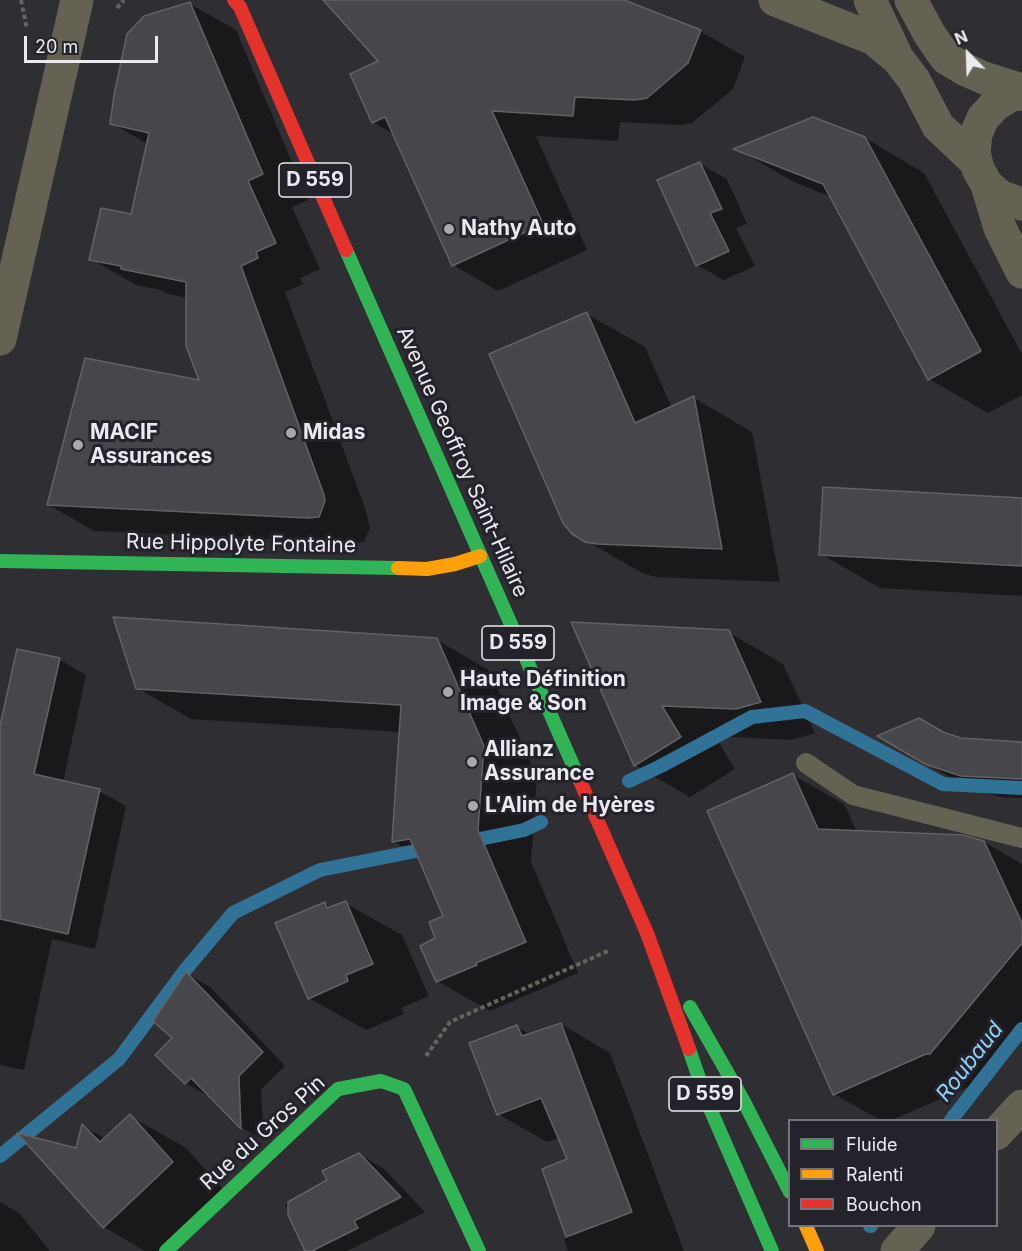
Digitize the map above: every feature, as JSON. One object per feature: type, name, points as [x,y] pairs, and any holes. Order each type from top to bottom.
[{"type":"main road","name":"Avenue Geoffroy Saint-Hilaire","points":[[238,2],[647,933],[708,1104],[772,1251]]},
{"type":"main road","name":"Rue Hippolyte Fontaine","points":[[0,561],[427,569],[455,564],[480,556]]},
{"type":"main road","name":"Avenue Geoffroy Saint-Hilaire","points":[[647,933],[743,1100],[788,1190]]},
{"type":"main road","name":"Rue du Gros Pin","points":[[166,1251],[338,1089],[381,1081],[404,1089]]},
{"type":"main road","points":[[404,1089],[479,1251]]},
{"type":"main road","points":[[806,1227],[817,1251]]},
{"type":"street","points":[[0,339],[77,0]]},
{"type":"street","points":[[775,0],[874,39],[898,59]]},
{"type":"street","points":[[870,0],[898,59],[914,80],[938,126],[1001,197],[1022,204]]},
{"type":"street","points":[[911,0],[930,35],[946,58],[966,70],[1022,92]]},
{"type":"street","points":[[1022,92],[995,105],[983,118],[976,134],[974,152],[1000,228],[1022,272]]},
{"type":"street","points":[[998,1132],[1022,1106]]},
{"type":"street","points":[[897,1251],[918,1227]]},
{"type":"lane","points":[[806,763],[853,795],[1022,838]]},
{"type":"path","points":[[21,0],[27,30]]},
{"type":"path","points":[[404,1089],[450,1022],[647,933]]},
{"type":"building","points":[[323,0],[624,0],[701,30],[688,63],[647,98],[635,100],[575,97],[573,116],[492,111],[543,224],[452,266],[385,117],[372,123],[350,74],[378,61]]},
{"type":"building","points":[[190,2],[263,174],[248,181],[276,243],[256,252],[258,258],[241,266],[324,495],[325,501],[319,517],[47,505],[85,358],[199,380],[186,346],[186,282],[89,260],[101,208],[131,214],[149,133],[110,124],[127,34],[144,16]]},
{"type":"building","points":[[813,117],[865,137],[981,351],[928,380],[823,184],[733,149]]},
{"type":"building","points":[[700,162],[722,209],[710,213],[729,251],[696,266],[657,180]]},
{"type":"building","points":[[587,312],[635,423],[694,396],[722,549],[597,544],[585,542],[572,534],[563,523],[489,354]]},
{"type":"building","points":[[823,487],[1022,498],[1022,566],[819,555]]},
{"type":"building","points":[[113,617],[437,638],[484,746],[478,830],[526,942],[436,982],[420,946],[435,938],[429,922],[443,916],[410,839],[392,842],[401,705],[136,689]]},
{"type":"building","points":[[571,622],[729,630],[761,702],[736,709],[662,706],[681,737],[634,766]]},
{"type":"building","points":[[17,649],[60,658],[34,774],[100,789],[68,934],[0,919],[0,726]]},
{"type":"building","points":[[919,718],[943,732],[961,738],[1022,742],[1022,779],[961,776],[925,764],[877,736]]},
{"type":"building","points":[[793,773],[818,829],[963,835],[984,841],[1022,923],[1022,943],[930,1054],[833,1095],[707,811]]},
{"type":"building","points":[[346,901],[373,964],[346,975],[348,981],[308,999],[275,923],[325,902],[327,908]]},
{"type":"building","points":[[186,972],[263,1052],[239,1076],[241,1129],[191,1078],[185,1084],[155,1055],[172,1038],[153,1021]]},
{"type":"building","points":[[561,1023],[632,1212],[566,1237],[542,1169],[567,1159],[541,1098],[497,1115],[469,1043],[517,1025],[522,1036]]},
{"type":"building","points":[[130,1114],[173,1162],[103,1228],[17,1133],[76,1148],[82,1124],[100,1142]]},
{"type":"building","points":[[359,1153],[401,1197],[354,1221],[358,1228],[312,1251],[305,1251],[288,1215],[288,1202],[327,1180],[322,1171]]},
{"type":"waterway","points":[[629,781],[752,717],[805,711],[943,784],[1022,788]]},
{"type":"waterway","points":[[465,842],[524,830],[541,822]]},
{"type":"waterway","points":[[0,1156],[119,1059],[186,969],[233,913],[320,870],[431,848]]},
{"type":"waterway","name":"Roubaud","points":[[952,1119],[1022,1029]]},
{"type":"traffic: fast","points":[[346,250],[580,781]]},
{"type":"traffic: fast","points":[[0,561],[398,568]]},
{"type":"traffic: fast","points":[[690,1007],[743,1100],[788,1188]]},
{"type":"traffic: fast","points":[[689,1049],[708,1104],[772,1251]]},
{"type":"traffic: fast","points":[[166,1251],[338,1089],[381,1081],[404,1089],[479,1251]]},
{"type":"traffic: slow","points":[[398,568],[427,569],[455,564],[480,556]]},
{"type":"traffic: slow","points":[[806,1227],[817,1251]]},
{"type":"traffic: jam","points":[[234,0],[240,7],[346,250]]},
{"type":"traffic: jam","points":[[580,781],[647,933],[689,1049]]},
{"type":"place","name":"Nathy Auto","points":[[449,229]]},
{"type":"place","name":"Midas","points":[[291,433]]},
{"type":"place","name":"MACIF Assurances","points":[[78,445]]},
{"type":"place","name":"Haute Définition Image & Son","points":[[448,692]]},
{"type":"place","name":"Allianz Assurance","points":[[472,762]]},
{"type":"place","name":"L'Alim de Hyères","points":[[473,806]]}]
